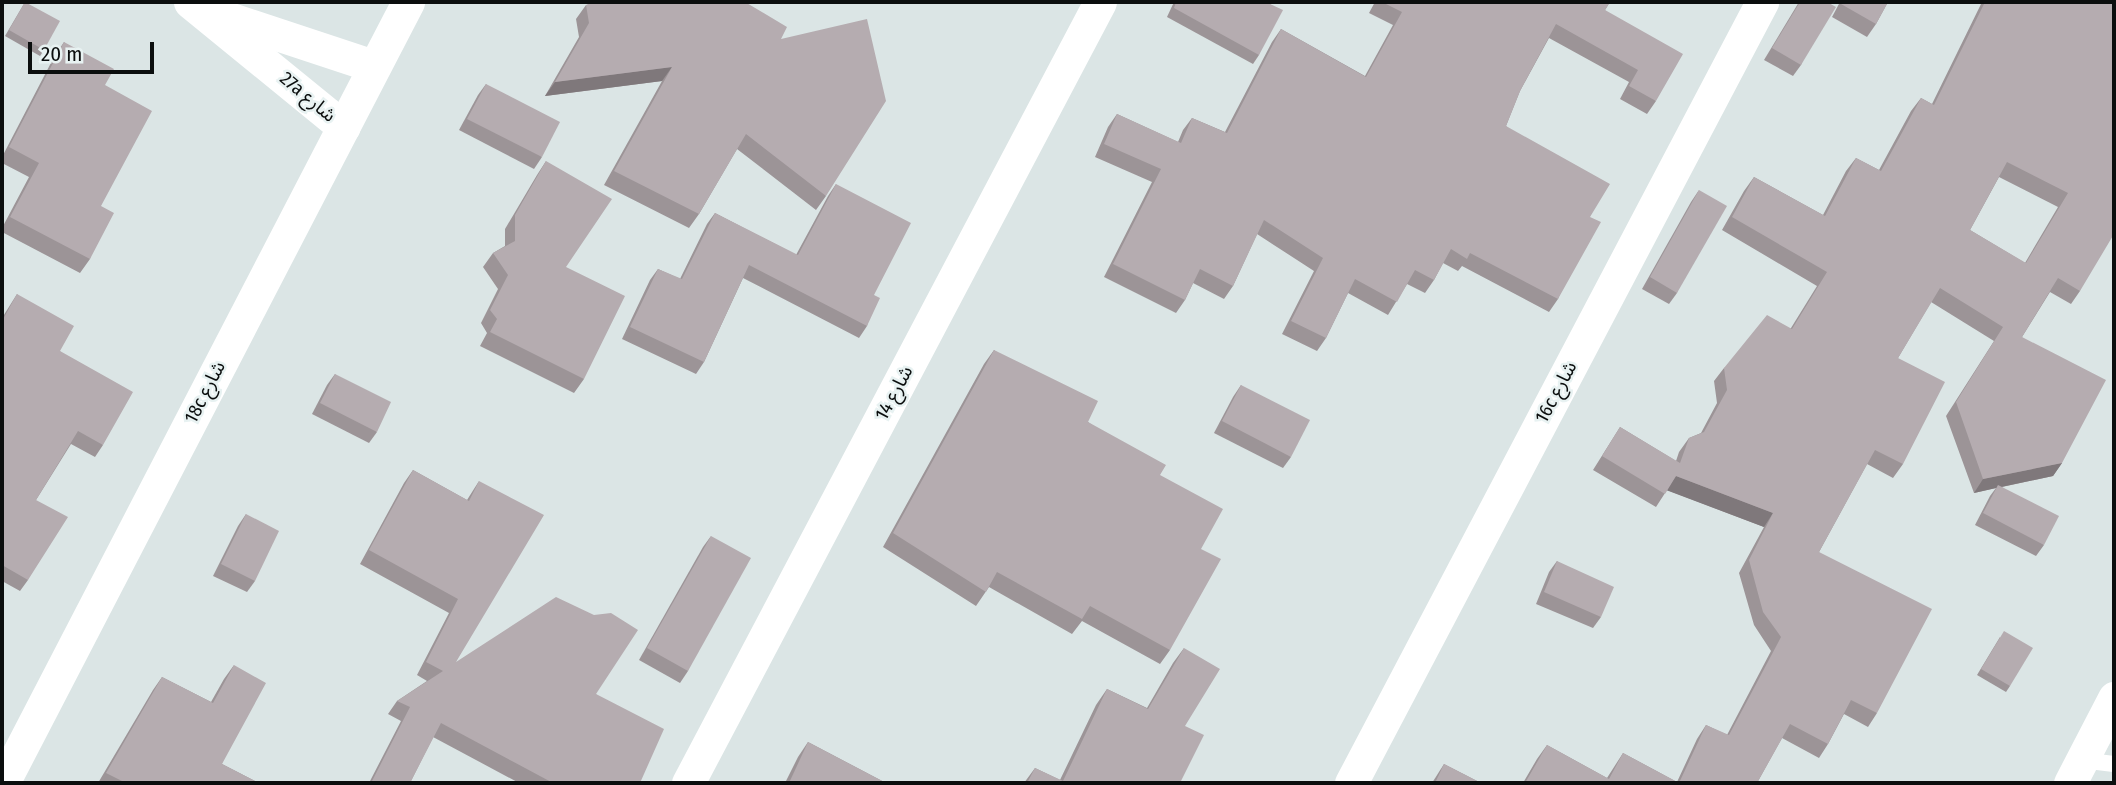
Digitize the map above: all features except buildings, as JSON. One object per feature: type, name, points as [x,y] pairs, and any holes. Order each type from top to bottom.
[{"type":"street","name":"18c شارع","points":[[3,783],[408,2]]},
{"type":"street","name":"شارع 14","points":[[688,783],[1100,2]]},
{"type":"street","name":"16c شارع","points":[[1351,783],[1762,2]]},
{"type":"street","name":"27a شارع","points":[[200,7],[373,66]]},
{"type":"street","name":"27a شارع","points":[[200,7],[343,127]]},
{"type":"street","points":[[2076,772],[2114,698]]},
{"type":"lane","points":[[2076,772],[2114,764]]}]
